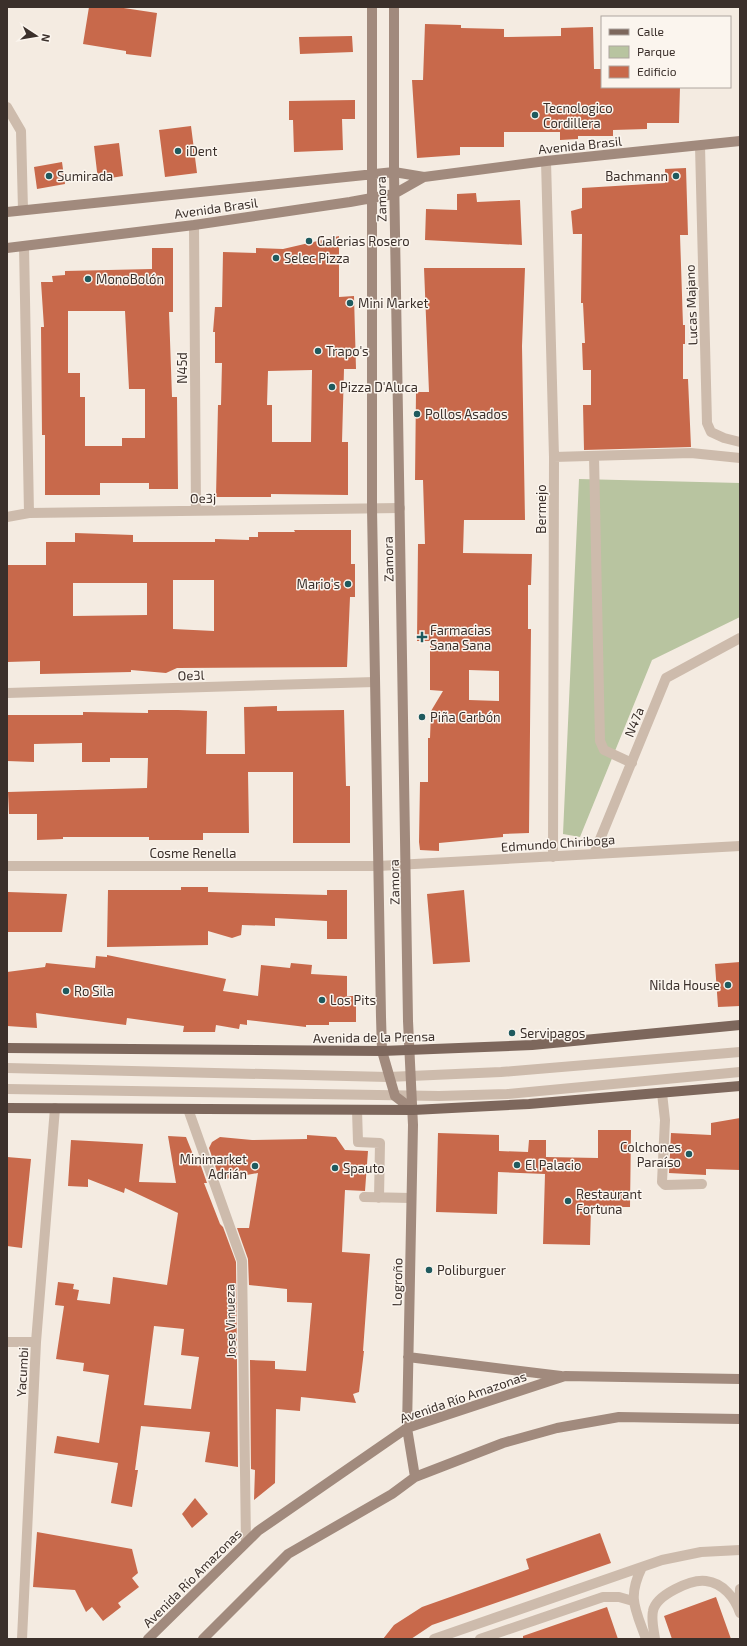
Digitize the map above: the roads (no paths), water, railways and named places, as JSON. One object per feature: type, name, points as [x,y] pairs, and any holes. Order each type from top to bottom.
[{"type":"main road","name":"Avenida de la Prensa","points":[[7,1048],[382,1051],[532,1045],[740,1025]]},
{"type":"main road","points":[[7,1108],[413,1110],[530,1104],[740,1086]]},
{"type":"street","name":"Zamora","points":[[372,7],[372,509],[378,866],[382,1051],[388,1077],[395,1096]]},
{"type":"street","name":"Zamora","points":[[394,7],[394,194],[410,1050],[413,1110]]},
{"type":"street","points":[[7,107],[21,131],[22,210]]},
{"type":"street","name":"Avenida Brasil","points":[[7,212],[394,172],[424,177],[740,141]]},
{"type":"street","name":"Lucas Majano","points":[[700,146],[707,423],[711,432],[724,438],[740,442]]},
{"type":"street","name":"Bermejo","points":[[546,162],[554,457],[553,857]]},
{"type":"street","name":"Avenida Brasil","points":[[7,248],[194,225],[371,198],[394,194],[424,177]]},
{"type":"street","name":"N45d","points":[[194,225],[196,511]]},
{"type":"street","points":[[24,246],[29,513]]},
{"type":"street","points":[[554,457],[691,452],[739,458],[740,442]]},
{"type":"street","points":[[594,456],[600,741],[604,750],[632,763]]},
{"type":"street","name":"Oe3j","points":[[7,517],[29,513],[400,508]]},
{"type":"street","name":"N47a","points":[[594,854],[666,678],[740,638]]},
{"type":"street","name":"Oe3l","points":[[7,694],[375,682]]},
{"type":"street","name":"Edmundo Chiriboga","points":[[378,866],[407,866],[740,846]]},
{"type":"street","name":"Cosme Renella","points":[[7,866],[378,866]]},
{"type":"street","points":[[7,1068],[388,1077],[501,1072],[740,1052]]},
{"type":"street","points":[[7,1089],[395,1096],[507,1094],[740,1072]]},
{"type":"street","points":[[662,1093],[665,1120],[662,1182],[665,1184],[702,1184]]},
{"type":"street","points":[[395,1096],[413,1110]]},
{"type":"street","name":"Yacumbi","points":[[22,1639],[36,1342],[56,1108]]},
{"type":"street","name":"Jose Vinueza","points":[[188,1109],[242,1261],[246,1542]]},
{"type":"street","points":[[358,1110],[358,1142],[380,1143],[379,1198]]},
{"type":"street","name":"Logroño","points":[[413,1110],[407,1428],[415,1477]]},
{"type":"street","points":[[364,1197],[411,1198]]},
{"type":"street","points":[[7,1342],[36,1342]]},
{"type":"street","points":[[408,1357],[565,1376]]},
{"type":"street","name":"Avenida Río Amazonas","points":[[148,1639],[258,1531],[407,1428],[565,1376],[740,1379]]},
{"type":"street","points":[[202,1639],[288,1554],[392,1494],[415,1477],[503,1443],[572,1425],[619,1417],[740,1419]]},
{"type":"street","points":[[434,1639],[662,1560],[701,1552],[740,1550]]},
{"type":"street","points":[[642,1567],[635,1582],[633,1601],[646,1639]]},
{"type":"street","points":[[655,1639],[653,1610],[662,1597],[678,1588],[705,1581],[716,1584],[727,1591],[739,1612]]},
{"type":"street","points":[[739,1612],[740,1589]]},
{"type":"street","points":[[480,1639],[603,1597],[619,1596],[633,1601]]},
{"type":"place","name":"Tecnologico Cordillera","points":[[535,115]]},
{"type":"place","name":"iDent","points":[[178,151]]},
{"type":"place","name":"Sumirada","points":[[49,176]]},
{"type":"place","name":"Bachmann","points":[[676,176]]},
{"type":"place","name":"Galerias Rosero","points":[[309,241]]},
{"type":"place","name":"Selec Pizza","points":[[276,258]]},
{"type":"place","name":"MonoBolón","points":[[88,279]]},
{"type":"place","name":"Mini Market","points":[[350,303]]},
{"type":"place","name":"Trapo's","points":[[318,351]]},
{"type":"place","name":"Pizza D'Aluca","points":[[332,387]]},
{"type":"place","name":"Pollos Asados","points":[[417,414]]},
{"type":"place","name":"Mario's","points":[[348,584]]},
{"type":"place","name":"Farmacias Sana Sana","points":[[422,637]]},
{"type":"place","name":"Piña Carbón","points":[[422,717]]},
{"type":"place","name":"Nilda House","points":[[728,985]]},
{"type":"place","name":"Ro Sila","points":[[66,991]]},
{"type":"place","name":"Los Pits","points":[[322,1000]]},
{"type":"place","name":"Servipagos","points":[[512,1033]]},
{"type":"place","name":"Colchones Paraíso","points":[[689,1154]]},
{"type":"place","name":"El Palacio","points":[[517,1165]]},
{"type":"place","name":"Minimarket Adrián","points":[[255,1166]]},
{"type":"place","name":"Spauto","points":[[335,1168]]},
{"type":"place","name":"Restaurant Fortuna","points":[[568,1201]]},
{"type":"place","name":"Poliburguer","points":[[429,1270]]}]
